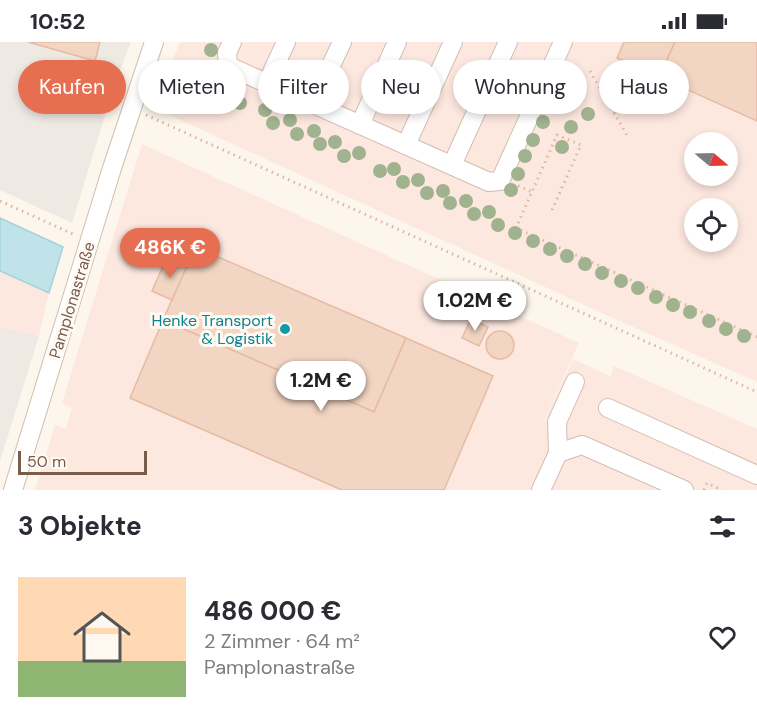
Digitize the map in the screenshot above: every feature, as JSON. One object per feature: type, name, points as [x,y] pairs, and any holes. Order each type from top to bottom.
[{"type":"street","name":"Pamplonastraße","points":[[13,490],[154,42]]},
{"type":"street","points":[[232,42],[227,53],[228,66],[258,79]]},
{"type":"street","points":[[278,60],[286,42]]},
{"type":"street","points":[[334,60],[342,42]]},
{"type":"street","points":[[360,125],[397,42]]},
{"type":"street","points":[[406,145],[453,42]]},
{"type":"street","points":[[452,165],[508,42]]},
{"type":"street","points":[[336,114],[489,182],[500,181],[563,42]]},
{"type":"street","points":[[541,490],[558,453],[557,422],[575,382]]},
{"type":"street","points":[[608,408],[757,475]]},
{"type":"street","points":[[558,453],[582,446],[684,490]]},
{"type":"path","points":[[590,71],[628,137]]},
{"type":"path","points":[[146,114],[757,392]]},
{"type":"path","points":[[552,210],[581,145],[557,135],[516,228],[757,337]]},
{"type":"path","points":[[0,201],[73,235],[90,240]]},
{"type":"path","points":[[704,490],[707,483],[722,490]]},
{"type":"shaded area","points":[[0,42],[131,42],[124,60],[18,60],[18,114],[106,114],[72,223],[0,190]]},
{"type":"shaded area","points":[[180,42],[757,42],[757,382],[167,114],[246,114],[246,60],[173,60]]},
{"type":"shaded area","points":[[142,144],[579,343],[527,459],[573,359],[610,376],[614,366],[757,429],[757,490],[35,490],[55,425],[66,429],[72,408],[62,403]]},
{"type":"shaded area","points":[[0,271],[49,293],[39,336],[0,327]]},
{"type":"shaded area","points":[[0,327],[39,336],[0,461]]},
{"type":"water","points":[[0,218],[63,247],[49,293],[0,271]]},
{"type":"building","points":[[28,42],[100,42],[95,60]]},
{"type":"building","points":[[624,42],[675,42],[667,60],[621,60],[617,58]]},
{"type":"building","points":[[675,42],[757,42],[757,121],[689,90],[689,60],[667,60]]},
{"type":"building","name":"Henke Transport & Logistik","points":[[195,247],[406,338],[374,412],[163,320]]},
{"type":"building","points":[[167,257],[187,266],[172,300],[152,291]]},
{"type":"building","points":[[471,319],[488,327],[479,346],[462,338]]},
{"type":"building","points":[[163,320],[374,412],[406,338],[493,376],[444,490],[342,490],[130,398]]},
{"type":"building","points":[[500,331],[510,335],[514,345],[510,355],[500,359],[490,355],[486,345],[490,335]]},
{"type":"place","name":"Henke Transport & Logistik","points":[[285,329]]}]
